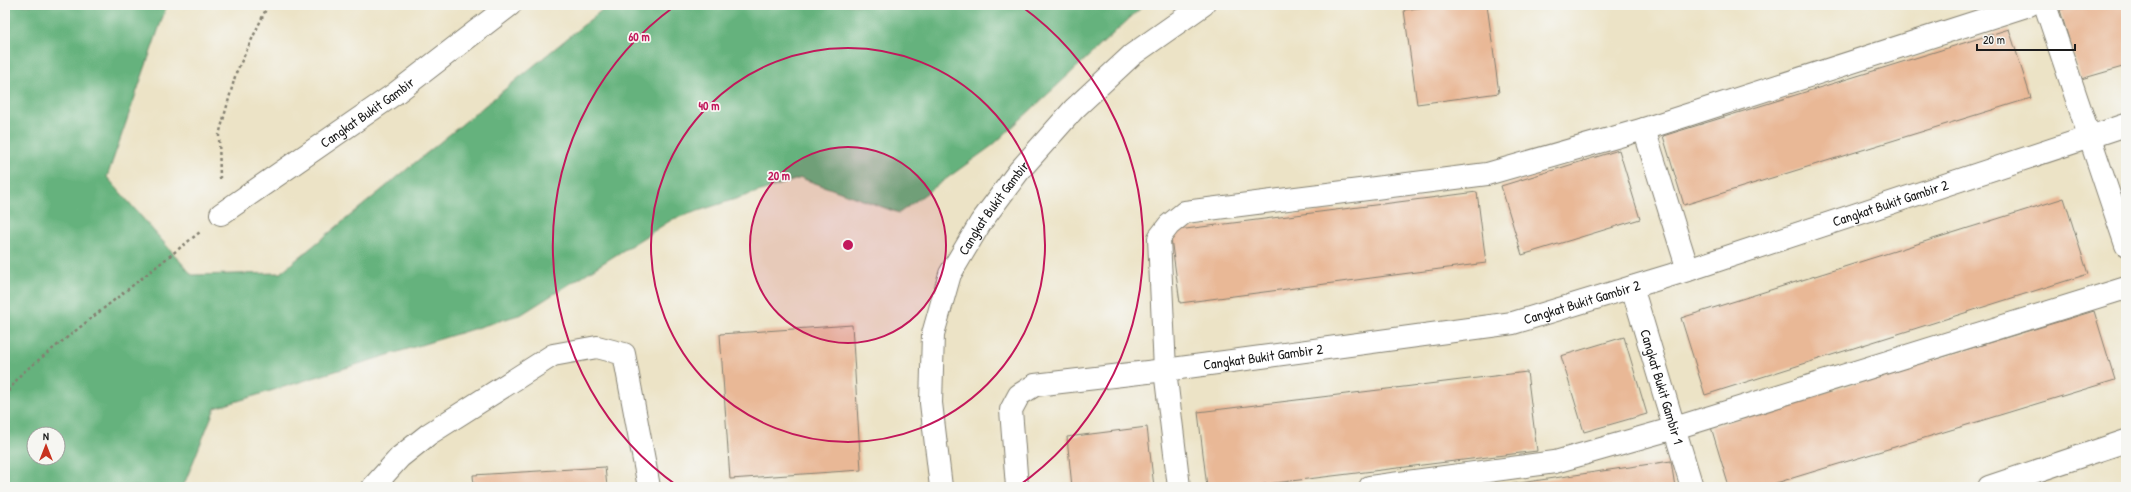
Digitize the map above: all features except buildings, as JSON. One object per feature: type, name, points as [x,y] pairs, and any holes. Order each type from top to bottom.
[{"type":"street","name":"Cangkat Bukit Gambir","points":[[221,214],[396,94],[510,5]]},
{"type":"street","name":"Cangkat Bukit Gambir","points":[[941,487],[931,403],[933,334],[950,274],[981,222],[1019,171],[1074,109],[1132,55],[1203,5]]},
{"type":"street","points":[[1179,487],[1165,370],[1159,238],[1169,225],[1184,212],[1487,174],[1644,129],[2029,5]]},
{"type":"street","points":[[2045,5],[2088,138],[2126,245]]},
{"type":"street","name":"Cangkat Bukit Gambir 2","points":[[1017,487],[1012,410],[1019,395],[1035,385],[1165,370],[1513,323],[1688,270],[2126,126]]},
{"type":"street","points":[[1644,129],[1688,270]]},
{"type":"street","name":"Cangkat Bukit Gambir 1","points":[[1632,287],[1692,487]]},
{"type":"street","points":[[1370,487],[1555,462],[1675,428],[2126,288]]},
{"type":"street","points":[[373,487],[400,457],[429,434],[553,356],[597,347],[624,354],[649,487]]},
{"type":"street","points":[[1989,487],[2126,441]]},
{"type":"path","points":[[5,396],[21,374],[221,214],[219,135],[236,73],[268,5]]},
{"type":"green space","points":[[5,5],[167,5],[107,177],[192,275],[280,273],[608,5],[1144,5],[993,145],[899,213],[801,178],[673,219],[522,314],[215,408],[183,487],[5,487]]}]
